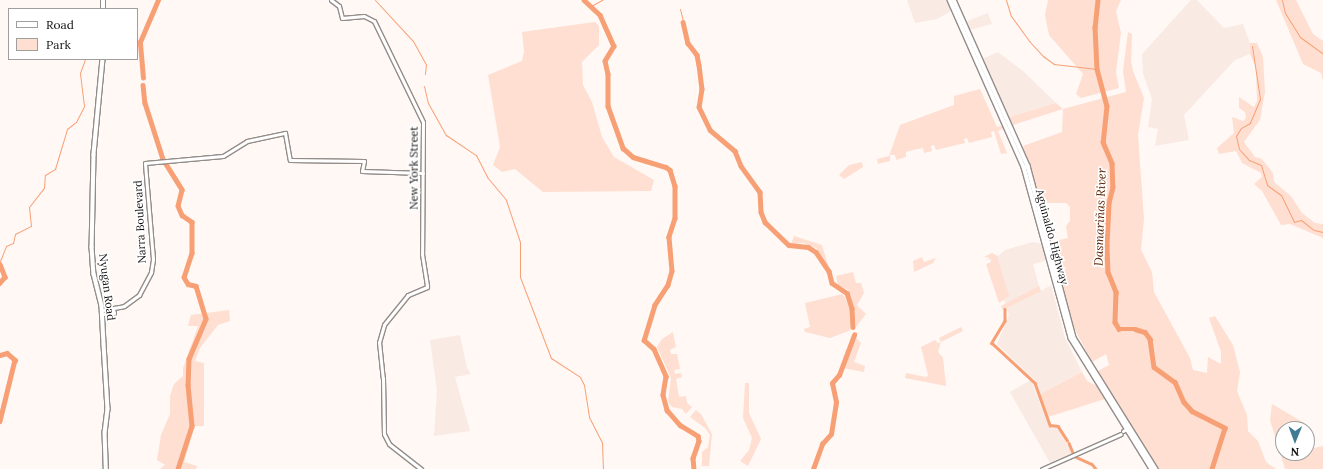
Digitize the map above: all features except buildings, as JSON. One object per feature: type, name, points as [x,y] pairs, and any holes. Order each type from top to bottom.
[{"type":"main road","name":"Aguinaldo Highway","points":[[950,0],[1031,176],[1062,305],[1074,338],[1112,401],[1156,469]]},
{"type":"main road","name":"Aguinaldo Highway","points":[[954,0],[1014,139]]},
{"type":"main road","name":"Nyugan Road","points":[[103,60],[94,155],[92,247],[94,274],[102,312],[108,409],[105,432],[106,469]]},
{"type":"main road","name":"Aguinaldo Highway","points":[[1112,401],[1152,469]]},
{"type":"street","name":"New York Street","points":[[331,0],[339,6],[342,18],[370,17],[379,28],[423,122],[424,174],[422,266],[427,287],[408,295],[384,325],[378,342],[385,439],[421,469]]},
{"type":"street","name":"Narra Boulevard","points":[[102,312],[124,306],[139,295],[151,272],[153,259],[145,163],[172,162],[223,156],[248,141],[285,133],[291,157],[364,161],[362,171],[424,174]]},
{"type":"street","points":[[1042,469],[1128,430]]},
{"type":"shaded area","points":[[907,0],[948,0],[951,11],[937,19],[915,23]]},
{"type":"shaded area","points":[[1191,0],[1197,0],[1224,28],[1243,24],[1250,43],[1250,54],[1235,60],[1184,115],[1189,140],[1155,146],[1158,129],[1148,127],[1152,99],[1143,74],[1142,54]]},
{"type":"shaded area","points":[[988,13],[992,24],[970,30],[967,21]]},
{"type":"shaded area","points":[[998,52],[1023,71],[1056,103],[1009,117],[982,59]]},
{"type":"shaded area","points":[[1033,242],[1043,244],[1047,260],[1033,264],[1039,286],[1041,291],[1051,285],[1065,338],[1082,372],[1040,394],[1036,381],[997,344],[1009,315],[990,259],[992,253],[998,256],[1005,250]]},
{"type":"shaded area","points":[[460,335],[467,368],[471,374],[455,377],[470,431],[434,436],[437,391],[430,340]]},
{"type":"shaded area","points":[[1031,380],[1049,427],[1057,427],[1072,453],[1050,463],[1010,392]]},
{"type":"green space","points":[[1048,0],[1121,0],[1116,11],[1121,33],[1116,72],[1119,88],[1081,98],[1076,94],[1083,74],[1049,35],[1045,15]]},
{"type":"green space","points":[[1276,0],[1296,0],[1313,34],[1323,41],[1323,81],[1321,73],[1303,64]]},
{"type":"green space","points":[[595,22],[599,26],[599,45],[582,62],[583,85],[592,102],[602,137],[614,157],[654,180],[651,191],[543,192],[515,169],[502,172],[493,165],[500,147],[488,75],[522,61],[524,51],[522,32]]},
{"type":"green space","points":[[1128,32],[1132,34],[1131,61],[1133,71],[1144,98],[1138,135],[1144,219],[1141,250],[1152,272],[1154,292],[1190,358],[1193,370],[1207,373],[1208,357],[1221,364],[1221,352],[1209,318],[1215,316],[1233,345],[1240,372],[1237,391],[1247,415],[1248,431],[1258,441],[1266,462],[1276,469],[1159,469],[1098,371],[1109,365],[1106,354],[1092,362],[1072,324],[1050,242],[1068,238],[1066,226],[1070,221],[1070,207],[1066,203],[1040,203],[1023,146],[1062,132],[1063,109],[1126,92],[1123,71]]},
{"type":"green space","points":[[1250,43],[1257,43],[1263,57],[1265,92],[1260,120],[1244,142],[1255,157],[1262,159],[1273,173],[1274,182],[1291,196],[1302,213],[1315,223],[1323,224],[1323,238],[1290,224],[1281,225],[1262,191],[1254,184],[1262,177],[1261,173],[1242,163],[1236,151],[1219,154],[1217,148],[1234,133],[1232,117],[1243,121],[1246,118],[1245,112],[1239,108],[1239,97],[1254,107],[1257,101],[1256,68],[1250,54]]},
{"type":"green space","points":[[980,89],[997,127],[1004,125],[1005,128],[998,131],[1007,153],[1001,154],[994,131],[991,132],[992,137],[969,143],[967,138],[964,139],[965,143],[936,150],[934,145],[931,146],[932,151],[924,153],[923,148],[913,150],[906,152],[906,157],[896,160],[895,155],[890,155],[890,161],[878,164],[877,159],[889,156],[900,125],[954,105],[954,96]]},
{"type":"green space","points":[[1056,103],[1063,109],[1013,125],[1009,117]]},
{"type":"green space","points":[[862,162],[863,167],[844,179],[839,175],[849,165]]},
{"type":"green space","points":[[794,236],[822,245],[830,271],[816,248],[803,243],[791,244]]},
{"type":"green space","points":[[992,253],[997,256],[1009,296],[999,303],[986,264],[991,262],[991,259],[985,260],[990,258],[984,257]]},
{"type":"green space","points":[[922,257],[924,262],[936,258],[933,263],[914,272],[913,261]]},
{"type":"green space","points":[[853,272],[856,283],[861,283],[864,293],[857,305],[866,314],[856,327],[854,307],[848,290],[838,285],[836,276]]},
{"type":"green space","points":[[1039,286],[1041,291],[1003,310],[1001,306]]},
{"type":"green space","points":[[843,294],[850,309],[851,330],[830,338],[805,332],[804,329],[810,327],[805,303]]},
{"type":"green space","points":[[229,310],[230,321],[218,325],[200,348],[195,361],[204,363],[204,426],[195,426],[184,462],[197,466],[196,469],[160,469],[165,465],[157,460],[161,435],[170,414],[170,396],[174,384],[183,376],[183,368],[198,326],[188,326],[191,315]]},
{"type":"green space","points":[[961,327],[963,331],[941,342],[939,338]]},
{"type":"green space","points":[[673,332],[676,347],[670,350],[671,354],[677,354],[680,369],[674,370],[675,374],[681,373],[682,377],[676,379],[679,397],[686,396],[687,403],[692,407],[686,414],[682,409],[672,407],[668,402],[671,378],[657,347],[662,339]]},
{"type":"green space","points":[[856,338],[861,343],[854,362],[865,366],[864,372],[843,368]]},
{"type":"green space","points":[[935,340],[938,343],[941,342],[938,352],[943,358],[946,386],[905,378],[906,373],[926,377],[928,375],[921,347]]},
{"type":"green space","points":[[1082,372],[1087,381],[1097,386],[1105,399],[1048,417],[1040,394]]},
{"type":"green space","points":[[745,383],[749,383],[749,413],[761,439],[748,466],[740,461],[749,450],[752,438],[743,418]]},
{"type":"green space","points":[[1272,404],[1301,421],[1275,421],[1275,436],[1270,420]]},
{"type":"green space","points":[[696,410],[701,414],[712,434],[709,466],[702,466],[702,452],[708,447],[710,435],[705,428],[690,417]]},
{"type":"green space","points":[[1323,446],[1323,469],[1285,469],[1283,461],[1315,461],[1315,448]]},
{"type":"waterway","points":[[143,78],[140,42],[158,0]]},
{"type":"waterway","points":[[375,0],[413,41],[426,64],[425,74]]},
{"type":"waterway","points":[[584,0],[600,15],[614,46],[605,61],[608,74],[608,106],[623,148],[633,157],[666,167],[670,170],[675,186],[675,218],[669,237],[672,271],[668,285],[655,305],[644,340],[654,349],[666,376],[663,395],[667,410],[680,425],[698,436],[699,441],[693,458],[694,469]]},
{"type":"waterway","points":[[591,6],[602,0]]},
{"type":"waterway","points":[[1006,0],[1011,16],[1029,41],[1043,56],[1054,64],[1097,69]]},
{"type":"waterway","name":"Dasmariñas River","points":[[1098,0],[1095,27],[1097,69],[1107,106],[1103,142],[1112,163],[1113,187],[1109,203],[1107,245],[1108,272],[1116,292],[1115,322],[1119,329],[1135,329],[1145,332],[1150,339],[1154,367],[1175,382],[1184,402],[1192,411],[1225,428],[1212,469]]},
{"type":"waterway","points":[[1282,0],[1285,13],[1300,37],[1323,54]]},
{"type":"waterway","points":[[680,9],[683,21]]},
{"type":"waterway","points":[[683,22],[688,43],[697,55],[702,89],[699,107],[710,130],[735,151],[741,166],[760,192],[761,212],[765,222],[789,245],[808,247],[816,252],[829,271],[832,283],[847,293],[852,308],[853,327]]},
{"type":"waterway","points":[[1252,46],[1260,99],[1250,123],[1241,128],[1236,136],[1239,149],[1249,160],[1261,165],[1267,185],[1281,195],[1294,222],[1301,220],[1314,230],[1323,232]]},
{"type":"waterway","points":[[0,261],[6,246],[13,243],[15,234],[31,226],[29,207],[44,188],[45,175],[55,169],[67,129],[76,122],[84,106],[80,73],[85,60]]},
{"type":"waterway","points":[[143,85],[145,103],[163,159],[182,190],[178,206],[182,215],[192,222],[192,253],[184,277],[188,284],[196,286],[206,319],[189,359],[188,385],[192,426],[178,469]]},
{"type":"waterway","points":[[424,86],[428,103],[446,135],[476,155],[487,177],[506,200],[520,242],[520,277],[551,358],[580,377],[584,385],[589,417],[602,442],[603,469]]},
{"type":"waterway","points":[[0,264],[5,277],[0,283]]},
{"type":"waterway","points":[[1005,309],[1005,321],[992,343],[1035,383],[1050,425],[1058,426],[1067,440]]},
{"type":"waterway","points":[[813,469],[822,444],[831,434],[836,402],[832,383],[839,375],[854,335]]},
{"type":"waterway","points":[[0,355],[7,353],[15,360],[0,421]]},
{"type":"waterway","points":[[1069,443],[1073,453]]},
{"type":"waterway","points":[[1076,457],[1092,464],[1096,469]]}]
